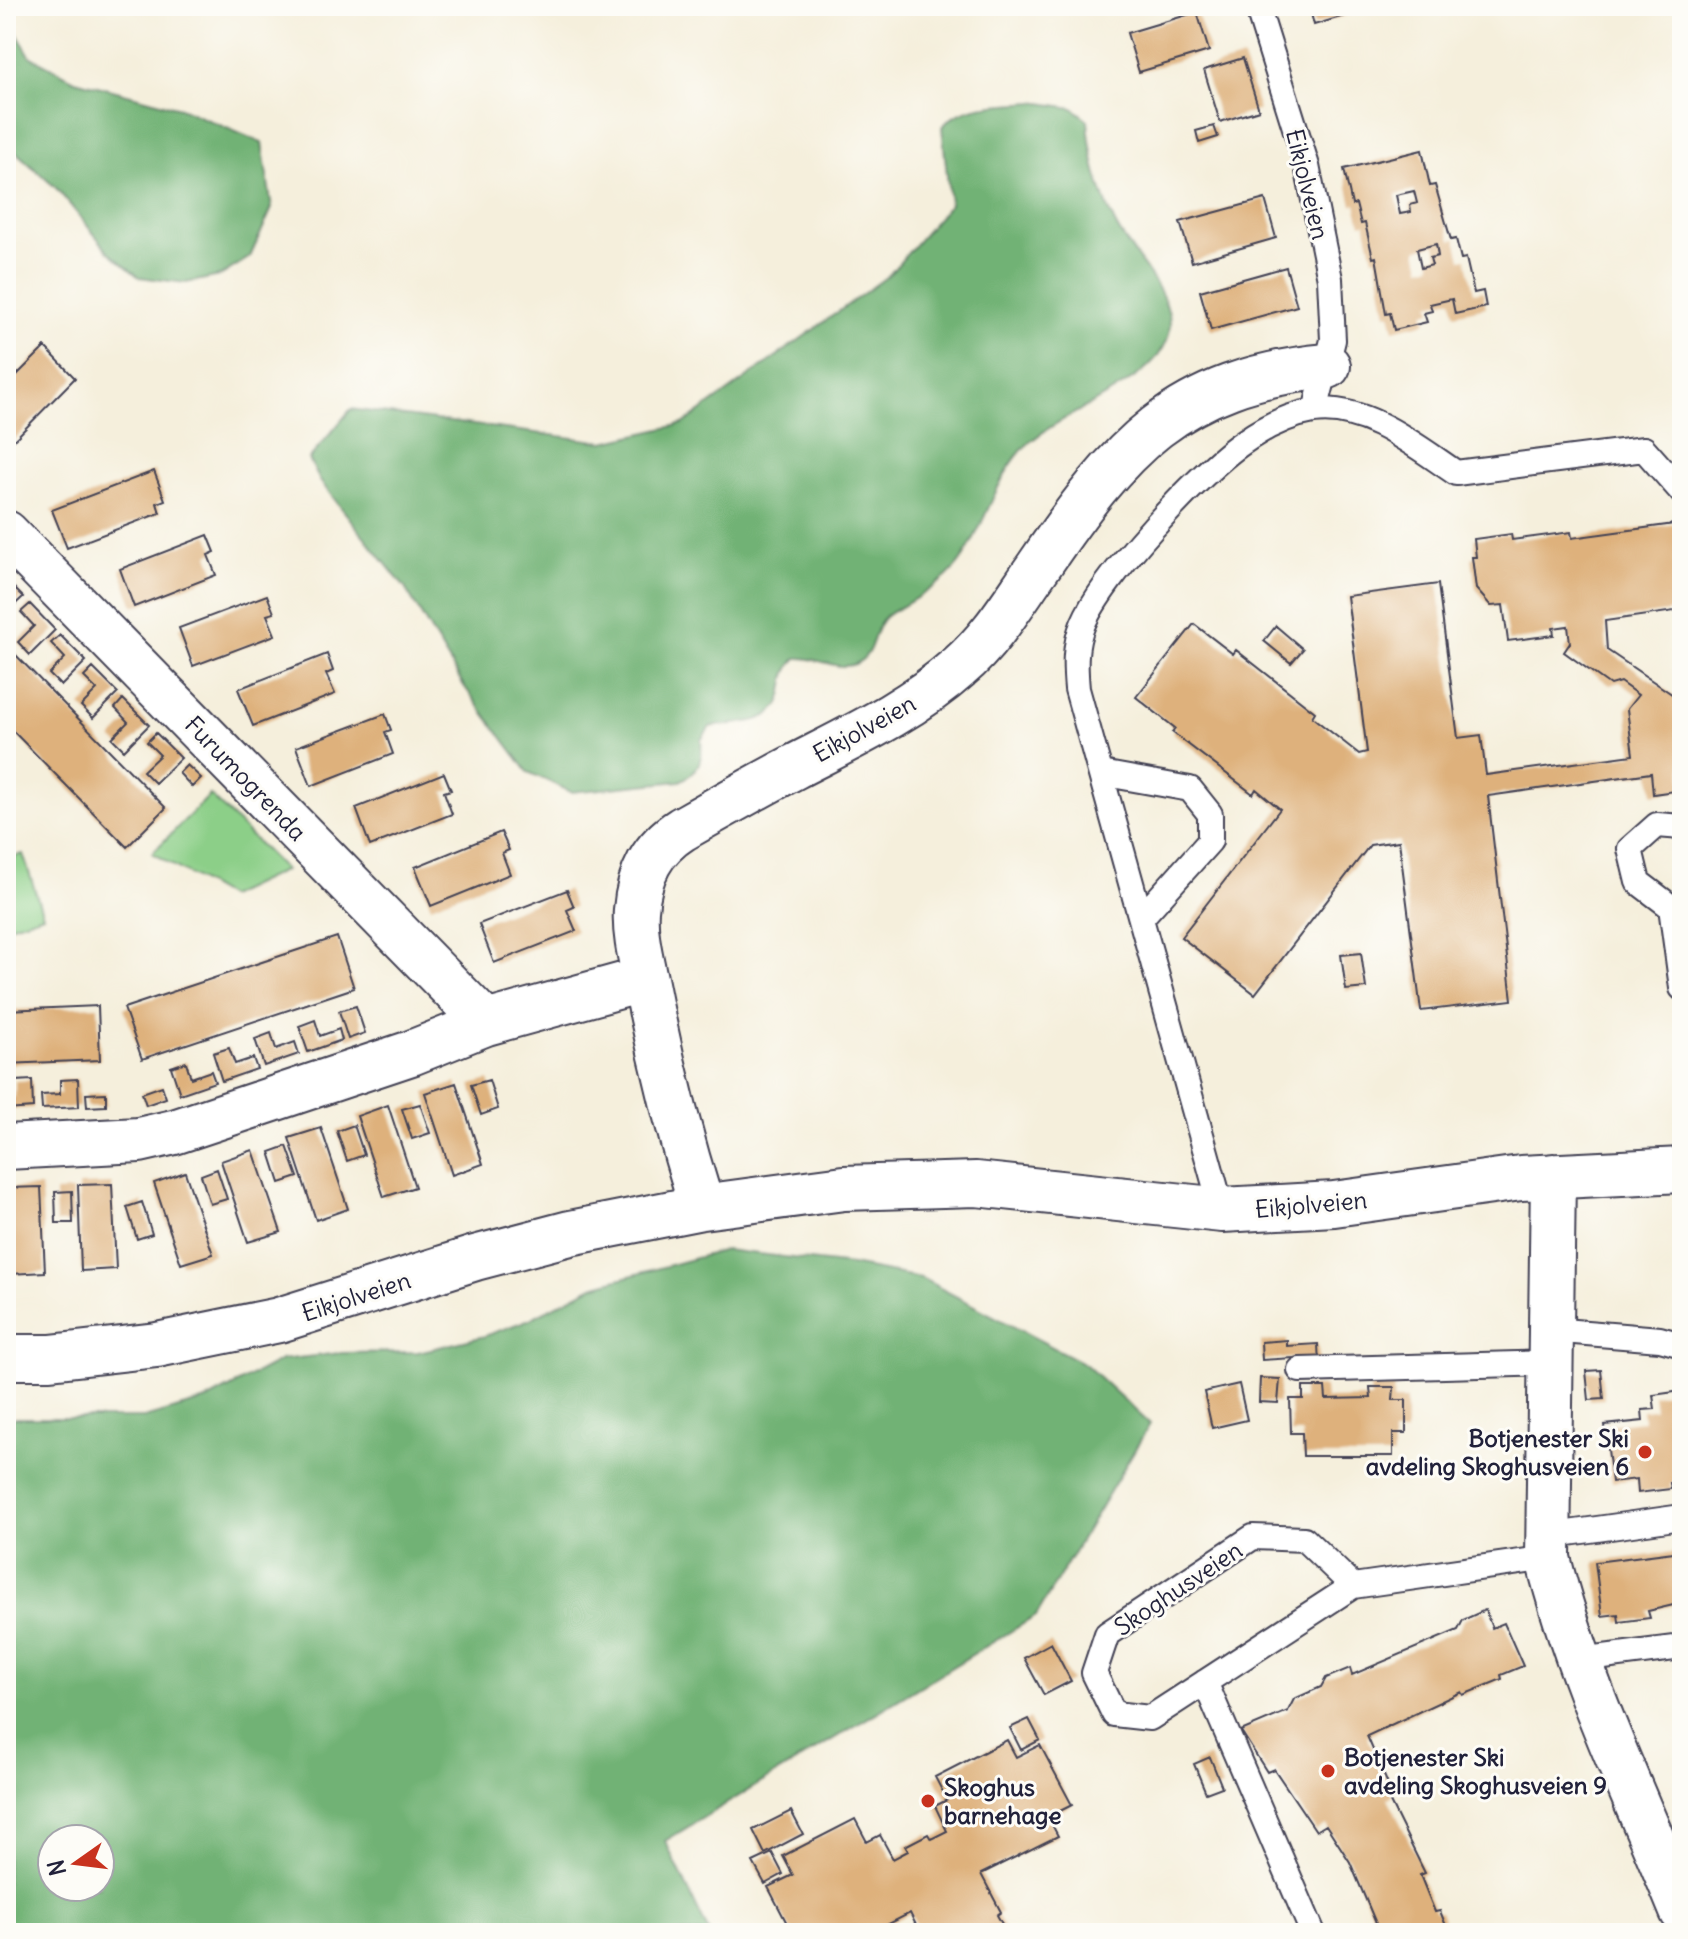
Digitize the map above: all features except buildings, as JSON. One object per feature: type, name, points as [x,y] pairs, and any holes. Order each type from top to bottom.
[{"type":"street","name":"Eikjolveien","points":[[702,1207],[661,1058],[645,979],[636,912],[642,877],[654,852],[666,839],[874,725],[944,681],[1001,620],[1093,489],[1118,459],[1168,416],[1229,387],[1289,369],[1328,366]]},
{"type":"street","name":"Furumogrenda","points":[[6,533],[486,1023]]},
{"type":"street","points":[[6,1147],[139,1140],[174,1132],[411,1053],[486,1023],[645,979]]},
{"type":"street","name":"Eikjolveien","points":[[6,1357],[50,1357],[157,1345],[279,1320],[475,1258],[570,1233],[702,1207],[844,1188],[976,1184],[1222,1210],[1334,1204],[1553,1176],[1682,1170]]},
{"type":"street","points":[[1553,1176],[1547,1547],[1559,1604],[1682,1911]]},
{"type":"lane","name":"Eikjolveien","points":[[1257,6],[1307,166],[1334,312],[1328,366],[1315,411]]},
{"type":"lane","points":[[1222,1210],[1077,689],[1076,645],[1093,602],[1125,561],[1220,460],[1260,431],[1315,411],[1356,416],[1407,441],[1456,473],[1644,449],[1682,492]]},
{"type":"lane","points":[[1101,773],[1190,789],[1210,814],[1210,841],[1141,918]]},
{"type":"lane","points":[[1682,827],[1657,825],[1630,849],[1638,882],[1677,901],[1682,988]]},
{"type":"lane","points":[[1300,1370],[1660,1339],[1682,1345]]},
{"type":"lane","name":"Skoghusveien","points":[[1353,1586],[1304,1539],[1253,1537],[1107,1634],[1094,1673],[1114,1714],[1150,1718],[1353,1586],[1682,1517]]},
{"type":"lane","points":[[1580,1660],[1682,1647]]},
{"type":"lane","points":[[1205,1682],[1313,1933]]},
{"type":"green space","points":[[6,6],[17,6],[10,22],[31,57],[75,80],[180,108],[262,143],[272,208],[250,257],[220,276],[186,283],[139,277],[109,252],[57,189],[6,143]]},
{"type":"green space","points":[[1034,102],[1073,108],[1088,120],[1093,158],[1108,207],[1119,231],[1156,284],[1168,311],[1170,325],[1165,345],[1151,364],[1108,395],[1038,436],[1022,450],[1005,475],[972,543],[958,564],[936,585],[885,617],[861,660],[841,666],[797,658],[788,670],[783,692],[773,712],[754,721],[710,727],[701,740],[701,754],[692,774],[680,781],[571,792],[528,772],[464,686],[405,588],[320,481],[309,459],[351,409],[604,442],[683,424],[889,275],[950,204],[942,127],[972,109]]},
{"type":"green space","points":[[210,795],[285,870],[228,897],[152,853]]},
{"type":"green space","points":[[23,854],[43,915],[6,927],[6,859]]},
{"type":"green space","points":[[725,1250],[851,1265],[921,1278],[1085,1364],[1150,1424],[1036,1616],[665,1841],[709,1933],[6,1933],[6,1418],[144,1418],[207,1400],[281,1360],[340,1353],[418,1352],[485,1336],[530,1319],[593,1286]]},
{"type":"place","name":"Botjenester Ski avdeling Skoghusveien 6","points":[[1645,1452]]},
{"type":"place","name":"Botjenester Ski avdeling Skoghusveien 9","points":[[1328,1771]]},
{"type":"place","name":"Skoghus barnehage","points":[[928,1801]]}]
